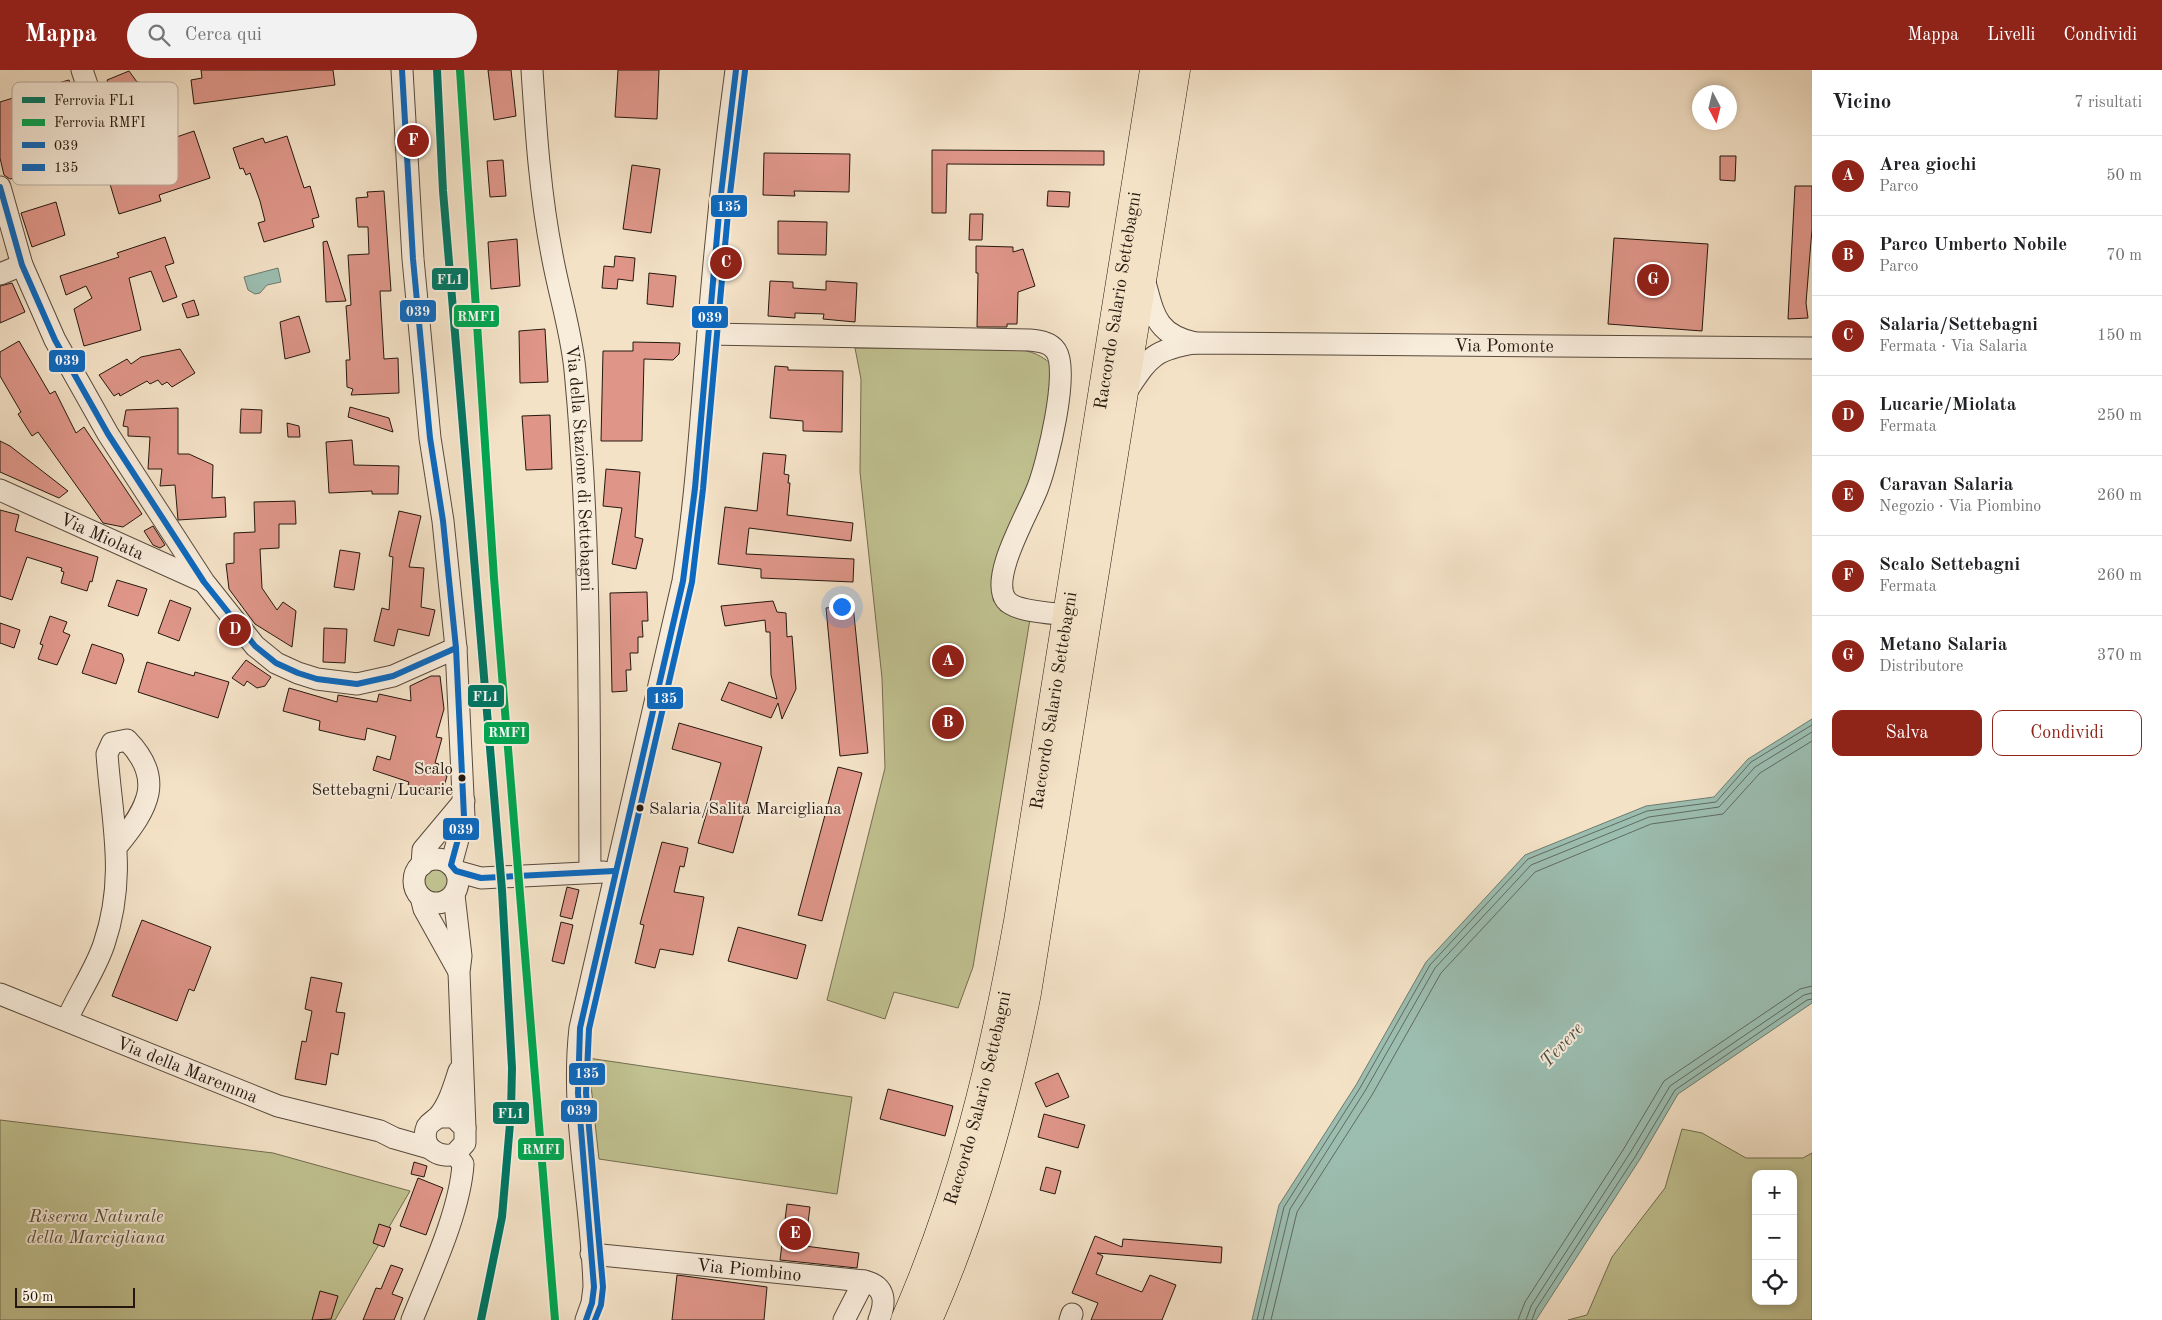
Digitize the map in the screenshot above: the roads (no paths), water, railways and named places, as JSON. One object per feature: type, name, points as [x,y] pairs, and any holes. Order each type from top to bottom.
[{"type":"main road","name":"Raccordo Salario Settebagni","points":[[905,1320],[939,1239],[956,1188],[979,1111],[996,1042],[1020,912],[1154,70]]},
{"type":"main road","name":"Raccordo Salario Settebagni","points":[[928,1320],[962,1239],[978,1189],[1016,1048],[1038,930],[1176,70]]},
{"type":"street","points":[[82,70],[86,82]]},
{"type":"street","points":[[402,70],[413,259],[430,438],[443,521],[456,648],[464,801],[464,817],[454,880],[461,956],[459,972],[462,1061],[465,1073],[465,1143],[455,1154],[441,1156],[430,1148],[425,1135],[450,1097],[462,1061]]},
{"type":"street","name":"Via della Stazione di Settebagni","points":[[532,70],[541,179],[548,234],[569,327],[578,406],[586,564],[590,872]]},
{"type":"street","points":[[586,1320],[594,1292],[579,1129],[578,1050],[581,1023],[614,872],[683,581],[689,543],[721,185],[736,70]]},
{"type":"street","points":[[0,188],[22,265],[55,340],[108,434],[204,582],[255,646],[276,662],[317,679],[357,684],[379,680],[456,648]]},
{"type":"street","points":[[0,274],[22,265]]},
{"type":"street","name":"Via Pomonte","points":[[1144,275],[1154,314],[1162,328],[1174,337],[1195,343]]},
{"type":"street","points":[[708,334],[1029,340],[1043,342],[1052,346],[1058,354],[1062,370],[1058,404],[1039,486],[1009,555],[1002,577],[1002,588],[1005,599],[1014,607],[1068,615]]},
{"type":"street","name":"Via Pomonte","points":[[1125,393],[1144,366],[1156,354],[1174,346],[1195,343],[1812,348]]},
{"type":"street","name":"Via Miolata","points":[[0,490],[204,582]]},
{"type":"street","points":[[422,865],[423,850],[464,801]]},
{"type":"street","points":[[67,1020],[77,997],[92,973],[106,936],[116,897],[118,845]]},
{"type":"street","points":[[454,880],[440,860],[433,860],[422,865],[417,870],[414,884],[421,897],[424,909],[459,972]]},
{"type":"street","points":[[454,880],[614,872]]},
{"type":"street","points":[[421,897],[434,903],[442,902],[454,880]]},
{"type":"street","name":"Via della Maremma","points":[[0,994],[278,1106],[380,1131],[394,1138],[430,1148]]},
{"type":"street","points":[[434,1120],[454,1117],[465,1128]]},
{"type":"street","name":"Via della Maremma","points":[[380,1131],[434,1120]]},
{"type":"street","points":[[412,1320],[440,1251],[460,1187],[463,1164],[455,1154]]},
{"type":"street","name":"Via Piombino","points":[[592,1254],[864,1281]]},
{"type":"street","points":[[844,1320],[864,1281],[875,1285],[883,1294],[884,1305],[879,1320]]},
{"type":"water","points":[[278,268],[281,282],[267,285],[260,293],[255,294],[248,290],[244,277]]},
{"type":"water","name":"Tevere","points":[[1812,719],[1812,1003],[1678,1094],[1640,1159],[1536,1320],[1252,1320],[1279,1205],[1356,1085],[1426,962],[1525,855],[1646,806],[1714,797],[1748,759]]},
{"type":"rail line","name":"FL1","points":[[437,70],[443,191],[502,890],[512,1068],[511,1112],[502,1217],[481,1320]]},
{"type":"rail line","name":"RMFI","points":[[460,70],[494,578],[555,1320]]},
{"type":"place","name":"Scalo Settebagni","points":[[413,141]]},
{"type":"place","name":"Salaria/Settebagni","points":[[726,263]]},
{"type":"place","name":"Metano Salaria","points":[[1653,280]]},
{"type":"place","name":"Lucarie/Miolata","points":[[235,630]]},
{"type":"place","name":"Area giochi","points":[[948,661]]},
{"type":"place","name":"Parco Umberto Nobile","points":[[948,723]]},
{"type":"place","name":"Scalo Settebagni/Lucarie","points":[[462,778]]},
{"type":"place","name":"Salaria/Salita Marcigliana","points":[[640,808]]},
{"type":"place","name":"Caravan Salaria","points":[[795,1234]]},
{"type":"park label","name":"Riserva Naturale della Marcigliana","points":[[96,1226]]}]
